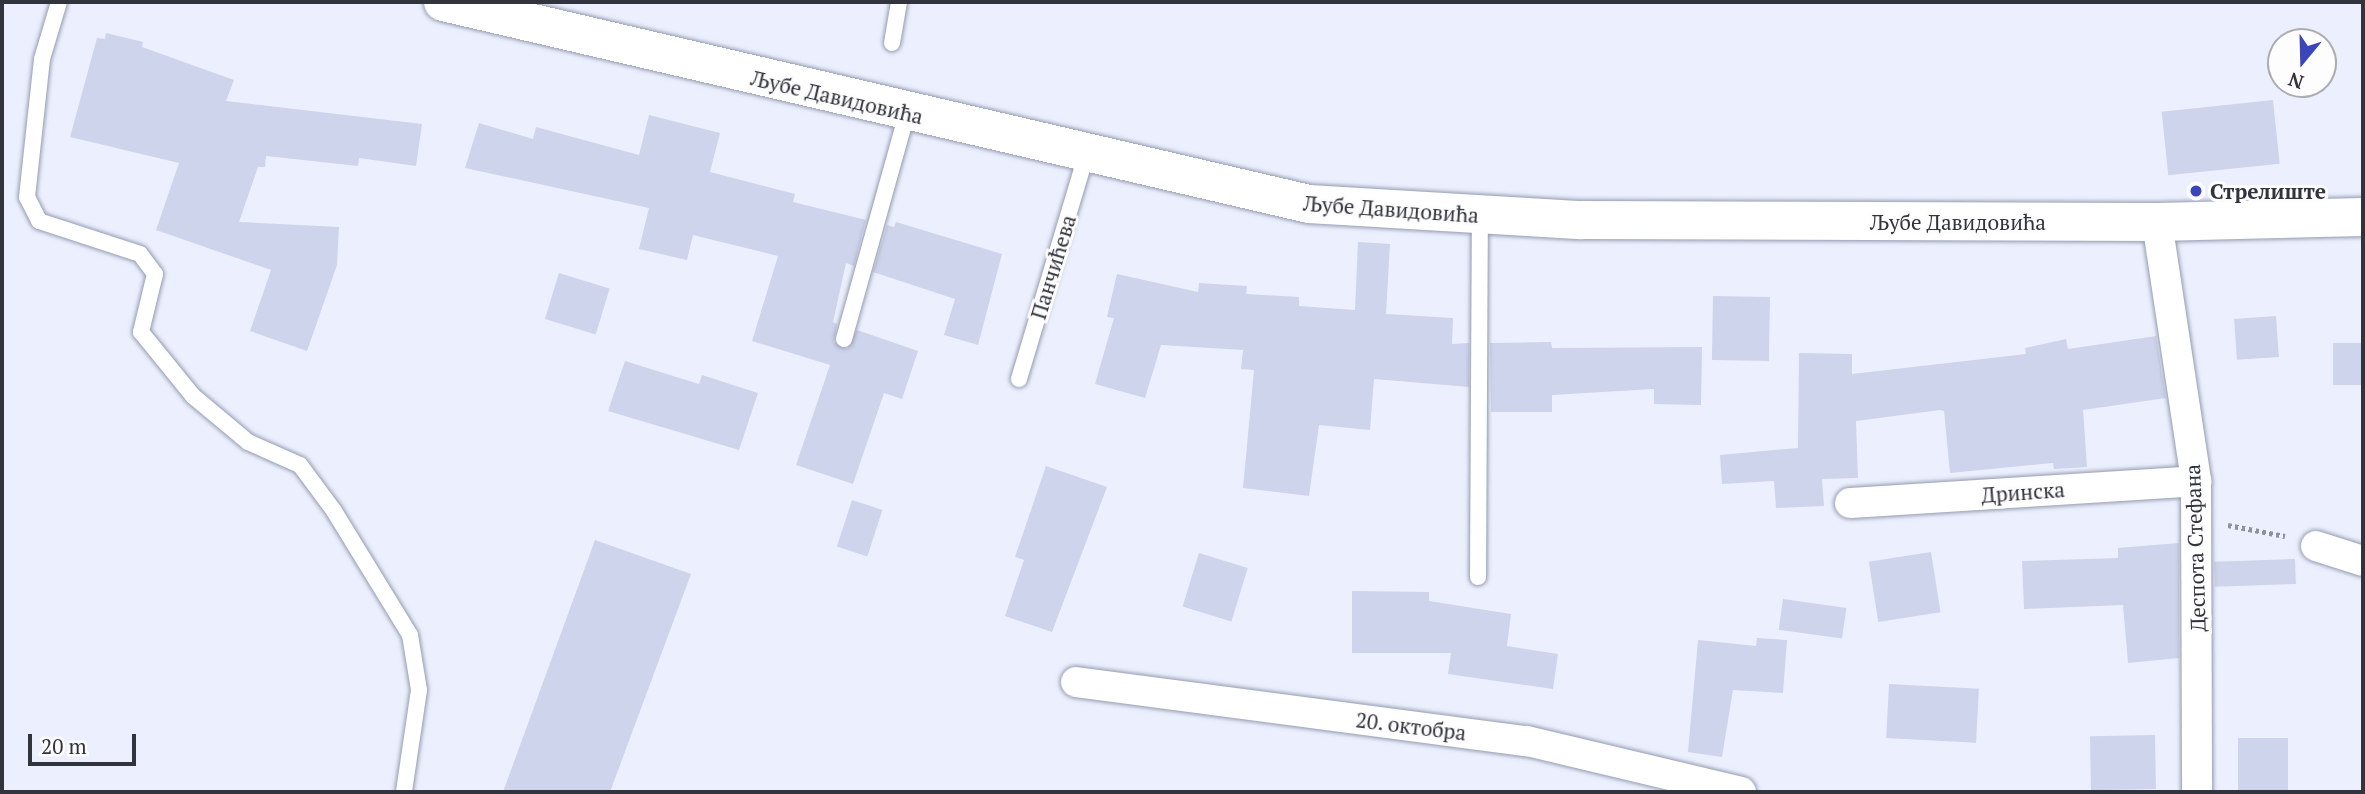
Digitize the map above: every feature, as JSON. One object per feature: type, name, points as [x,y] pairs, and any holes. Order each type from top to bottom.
[{"type":"main road","name":"Љубе Давидовића","points":[[443,2],[907,114],[1308,204],[1480,216],[2157,222],[2363,217]]},
{"type":"street","name":"Деспота Стефана","points":[[2157,222],[2196,481],[2197,792]]},
{"type":"street","name":"Дринска","points":[[1850,503],[2196,481]]},
{"type":"street","points":[[2316,546],[2363,561]]},
{"type":"street","name":"20. октобра","points":[[1076,682],[1527,741],[1741,792]]},
{"type":"lane","points":[[59,2],[42,59],[27,197],[39,221],[140,254],[155,274],[141,332],[193,397],[248,442],[300,466],[334,511],[410,635],[419,690],[404,792]]},
{"type":"lane","points":[[892,43],[899,2]]},
{"type":"lane","points":[[844,339],[907,114]]},
{"type":"lane","name":"Панчићева","points":[[1020,379],[1086,155]]},
{"type":"lane","points":[[1478,577],[1480,216]]},
{"type":"path","points":[[2196,514],[2316,546]]},
{"type":"building","points":[[106,33],[143,42],[142,47],[234,80],[226,101],[422,124],[416,166],[359,158],[358,166],[266,156],[265,167],[258,167],[239,222],[339,227],[337,265],[307,351],[250,331],[271,270],[156,230],[179,163],[70,137],[97,38],[105,39]]},
{"type":"building","points":[[2273,100],[2280,164],[2168,175],[2162,112]]},
{"type":"building","points":[[649,115],[720,133],[710,172],[795,194],[793,202],[866,220],[854,266],[846,263],[833,322],[837,324],[834,342],[847,349],[857,330],[918,351],[902,399],[884,393],[853,484],[796,465],[830,365],[752,341],[778,256],[693,235],[687,260],[639,249],[649,208],[465,168],[479,123],[533,139],[536,127],[639,155]]},
{"type":"building","points":[[896,222],[1002,254],[978,345],[944,335],[955,299],[873,272],[887,225],[894,227]]},
{"type":"building","points":[[1358,242],[1390,244],[1386,314],[1453,318],[1452,344],[1469,343],[1469,387],[1374,379],[1370,430],[1319,425],[1309,496],[1243,488],[1254,370],[1241,369],[1243,350],[1161,345],[1145,398],[1095,384],[1114,318],[1107,317],[1117,274],[1198,292],[1199,283],[1247,286],[1246,294],[1299,297],[1299,306],[1355,310]]},
{"type":"building","points":[[559,273],[610,288],[596,334],[545,319]]},
{"type":"building","points":[[1713,296],[1770,297],[1769,361],[1712,360]]},
{"type":"building","points":[[2276,316],[2279,357],[2237,360],[2234,319]]},
{"type":"building","points":[[2156,336],[2166,398],[2083,410],[2087,467],[2054,469],[2053,463],[1950,473],[1944,411],[1940,410],[1856,421],[1858,478],[1822,479],[1824,506],[1776,508],[1774,481],[1722,484],[1720,455],[1798,448],[1799,353],[1852,354],[1852,374],[2026,354],[2025,348],[2066,339],[2068,349]]},
{"type":"building","points":[[1551,342],[1552,348],[1702,347],[1701,405],[1654,404],[1654,389],[1552,395],[1552,412],[1491,412],[1490,343]]},
{"type":"building","points":[[2333,343],[2363,343],[2363,385],[2333,385]]},
{"type":"building","points":[[625,361],[699,384],[702,375],[758,393],[739,450],[608,411]]},
{"type":"building","points":[[1046,466],[1107,487],[1052,632],[1005,616],[1024,560],[1015,557]]},
{"type":"building","points":[[852,500],[882,510],[867,556],[837,547]]},
{"type":"building","points":[[595,540],[691,574],[610,792],[503,792]]},
{"type":"building","points":[[2179,543],[2179,658],[2128,663],[2123,605],[2024,609],[2022,561],[2118,558],[2118,548]]},
{"type":"building","points":[[1931,552],[1941,612],[1878,622],[1869,562]]},
{"type":"building","points":[[1199,553],[1248,568],[1231,621],[1183,607]]},
{"type":"building","points":[[2295,559],[2296,584],[2215,587],[2214,562]]},
{"type":"building","points":[[1352,591],[1429,592],[1429,601],[1511,614],[1507,646],[1558,654],[1553,689],[1448,674],[1451,653],[1352,653]]},
{"type":"building","points":[[1783,599],[1846,608],[1842,639],[1779,630]]},
{"type":"building","points":[[1757,638],[1787,640],[1783,693],[1733,690],[1722,757],[1688,752],[1698,640],[1756,646]]},
{"type":"building","points":[[1889,684],[1979,689],[1976,743],[1886,738]]},
{"type":"building","points":[[2155,735],[2156,789],[2091,790],[2090,736]]},
{"type":"building","points":[[2238,738],[2288,738],[2288,792],[2238,792]]},
{"type":"place","name":"Стрелиште","points":[[2196,191]]}]
